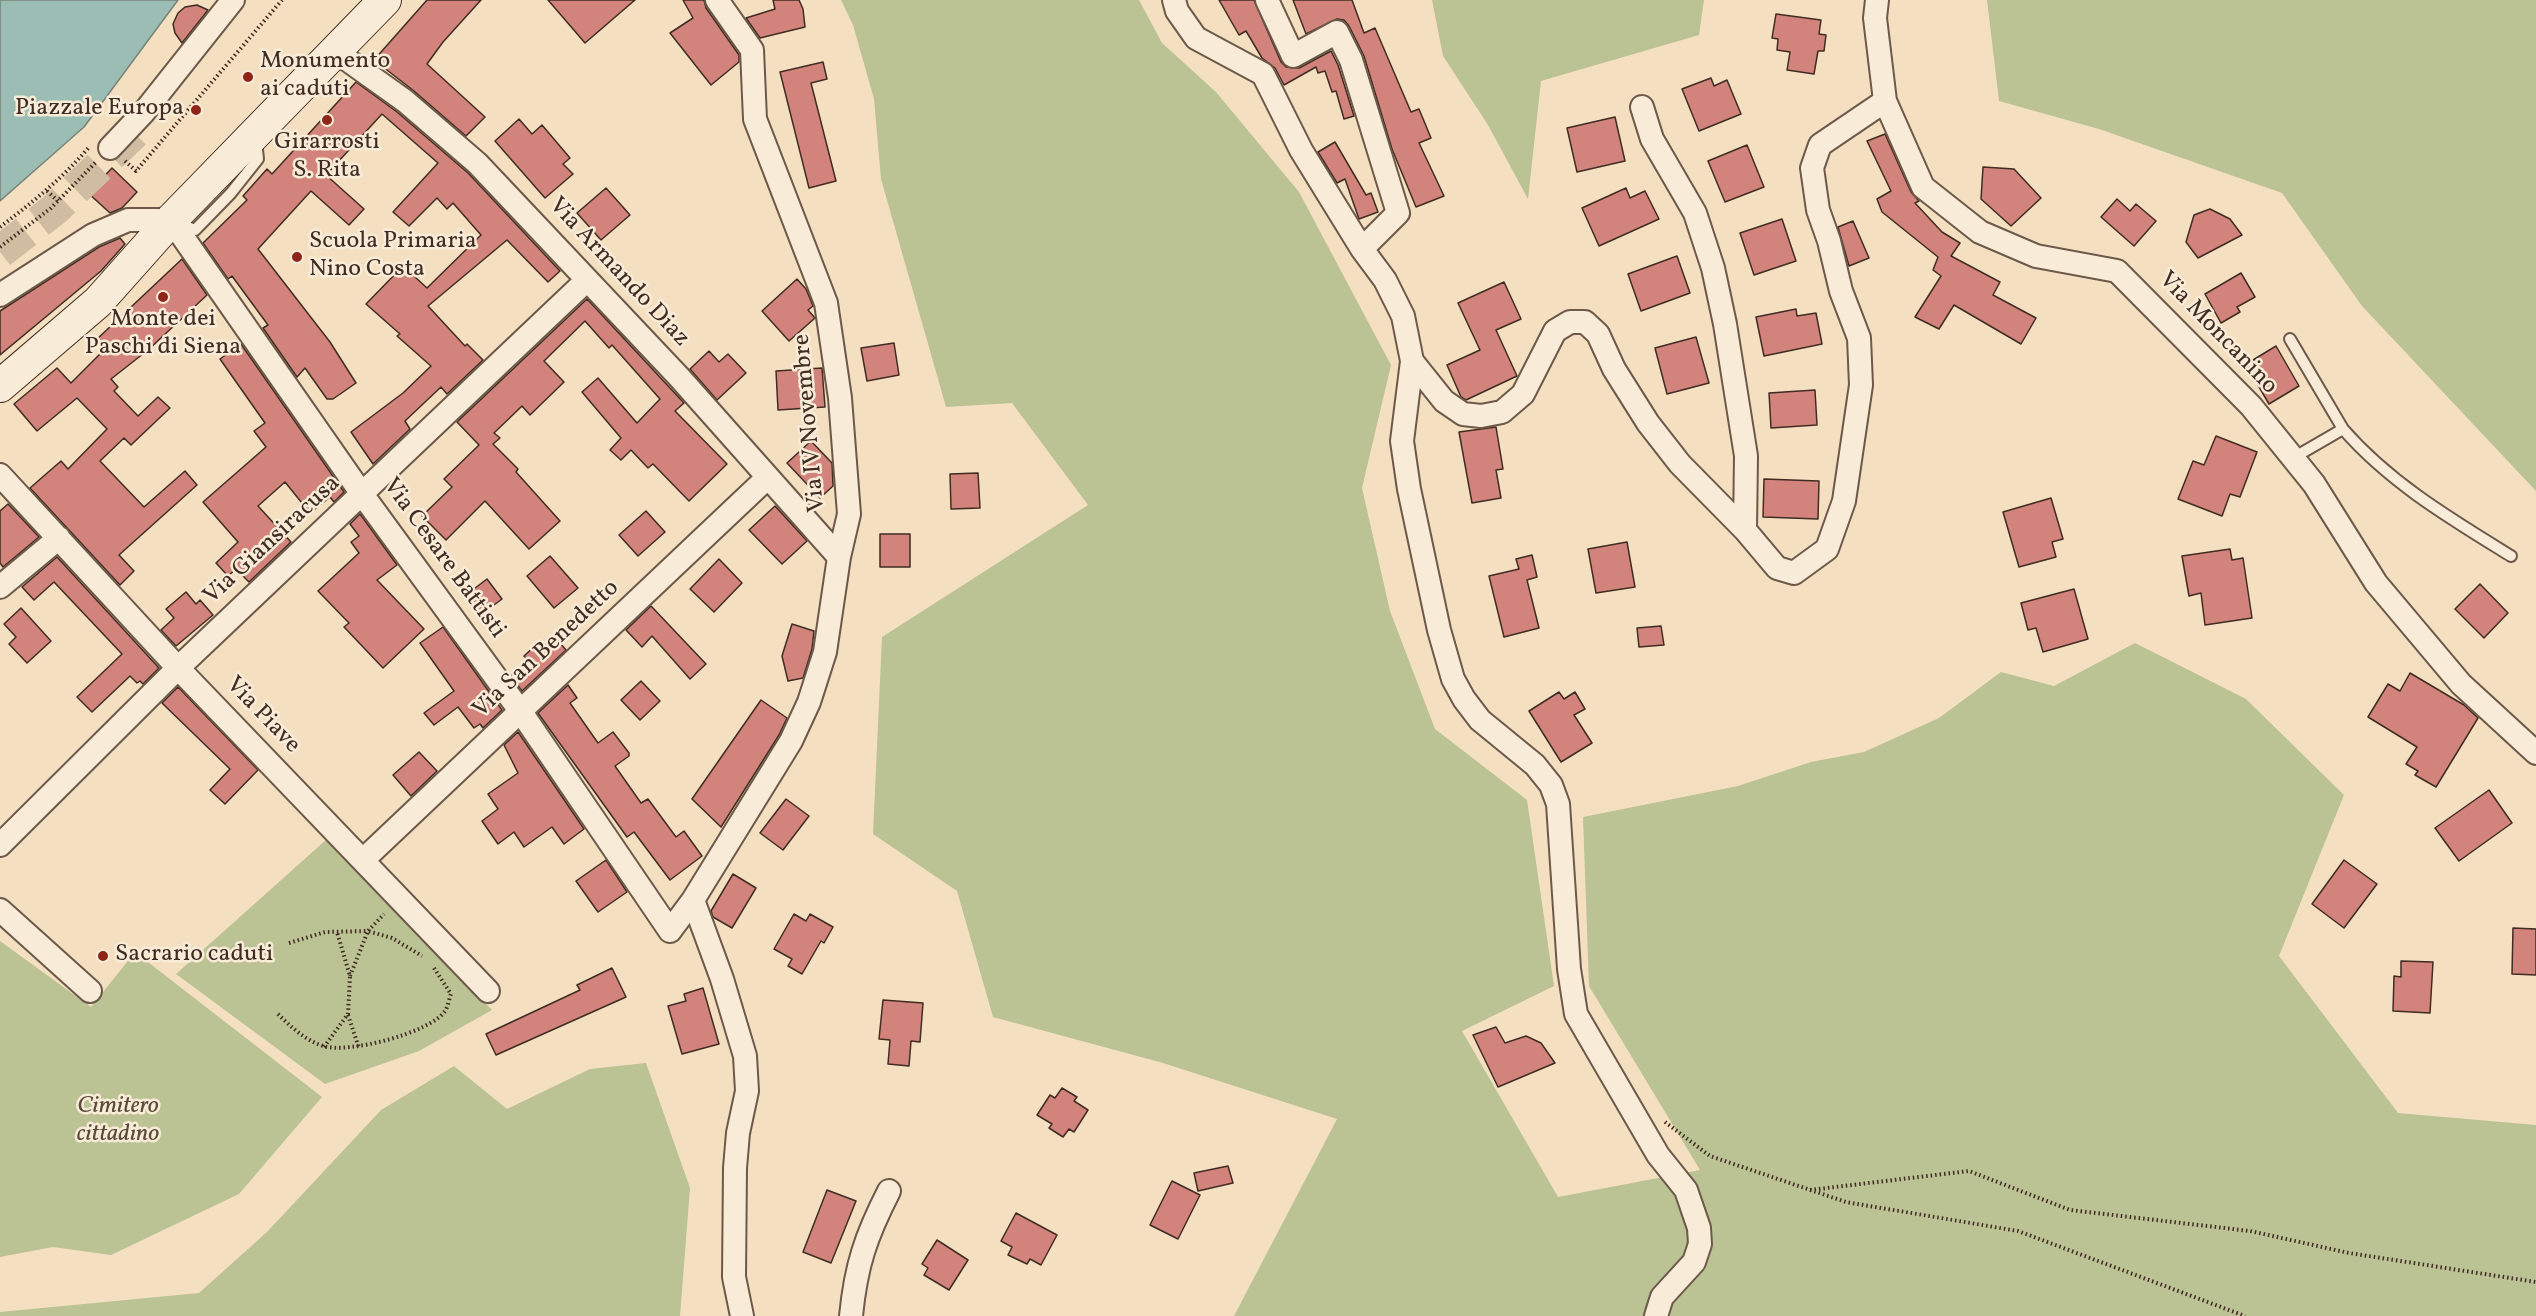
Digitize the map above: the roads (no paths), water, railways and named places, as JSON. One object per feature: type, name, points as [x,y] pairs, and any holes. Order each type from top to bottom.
[{"type":"street","points":[[110,148],[144,112],[233,0]]},
{"type":"street","points":[[0,386],[98,303],[171,220],[385,0]]},
{"type":"street","name":"Via IV Novembre","points":[[670,931],[693,900],[790,741],[809,702],[825,652],[839,557],[849,514],[840,398],[826,303],[755,119],[752,50],[717,0]]},
{"type":"street","points":[[1174,0],[1177,11],[1196,38],[1263,74],[1301,150],[1362,249],[1385,280],[1403,316],[1412,361],[1402,441],[1411,500],[1450,670],[1464,699],[1480,720],[1535,765],[1551,784],[1558,804],[1569,969],[1576,1014],[1658,1155],[1686,1190],[1699,1228],[1700,1244],[1694,1262],[1662,1297],[1656,1316]]},
{"type":"street","points":[[1267,0],[1293,56],[1338,32],[1351,60],[1398,213],[1362,249]]},
{"type":"street","name":"Via Moncanino","points":[[1878,0],[1875,18],[1885,100],[1923,187],[1980,232],[1989,236],[2036,256],[2117,271],[2251,405],[2314,484],[2376,583],[2461,684],[2536,753]]},
{"type":"street","name":"Via Armando Diaz","points":[[335,51],[405,101],[477,163],[679,377],[839,557]]},
{"type":"street","points":[[1412,361],[1444,401],[1463,414],[1481,416],[1502,412],[1523,394],[1555,332],[1570,322],[1585,322],[1598,334],[1614,369],[1648,423],[1680,464],[1777,568],[1794,573],[1827,549],[1844,501],[1861,385],[1859,338],[1841,291],[1818,210],[1812,168],[1820,145],[1885,100]]},
{"type":"street","points":[[1641,107],[1652,139],[1695,213],[1713,268],[1725,324],[1746,456],[1744,530]]},
{"type":"street","points":[[0,295],[93,235],[128,220],[171,220]]},
{"type":"street","name":"Via Cesare Battisti","points":[[171,220],[362,494],[521,712],[670,931]]},
{"type":"street","name":"Via Giansiracusa","points":[[0,845],[178,668],[587,280]]},
{"type":"street","name":"Via Piave","points":[[0,475],[178,668],[400,898],[449,942],[488,991]]},
{"type":"street","name":"Via San Benedetto","points":[[363,860],[767,478]]},
{"type":"street","points":[[0,587],[59,538]]},
{"type":"street","points":[[693,900],[722,979],[745,1056],[747,1091],[738,1133],[735,1168],[734,1277],[742,1316]]},
{"type":"street","points":[[0,910],[90,991]]},
{"type":"street","points":[[851,1316],[855,1277],[870,1228],[889,1191]]},
{"type":"lane","points":[[2290,339],[2343,429],[2357,446],[2428,505],[2511,556]]},
{"type":"lane","points":[[2293,458],[2343,429]]},
{"type":"water","points":[[0,0],[178,0],[84,127],[0,201]]},
{"type":"tunnel","points":[[0,252],[55,209],[139,128]]},
{"type":"place","name":"Monumento ai caduti","points":[[248,77]]},
{"type":"place","name":"Piazzale Europa","points":[[196,110]]},
{"type":"place","name":"Girarrosti S. Rita","points":[[327,120]]},
{"type":"place","name":"Scuola Primaria Nino Costa","points":[[297,257]]},
{"type":"place","name":"Monte dei Paschi di Siena","points":[[163,297]]},
{"type":"place","name":"Sacrario caduti","points":[[103,956]]},
{"type":"park label","name":"Cimitero cittadino","points":[[118,1122]]}]
